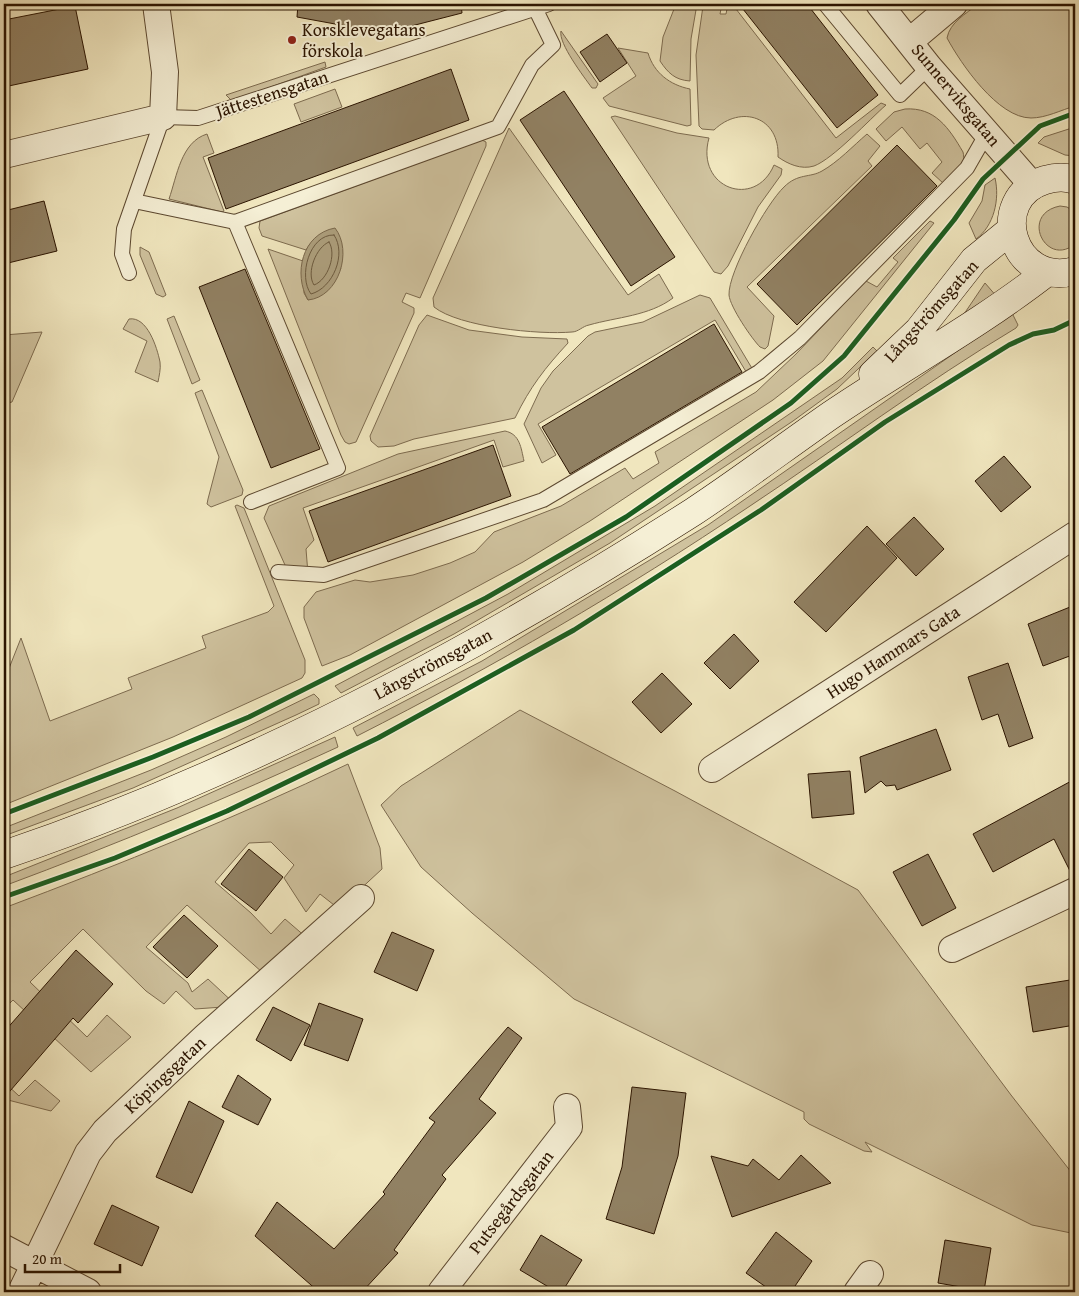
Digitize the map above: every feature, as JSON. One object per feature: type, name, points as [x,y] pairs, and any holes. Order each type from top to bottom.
[{"type":"street","points":[[156,4],[165,72],[163,117]]},
{"type":"street","name":"Sunnerviksgatan","points":[[879,4],[929,67],[988,133],[1016,170],[1033,186]]},
{"type":"street","points":[[910,41],[954,4]]},
{"type":"street","name":"Jättestensgatan","points":[[4,155],[163,117]]},
{"type":"street","points":[[1075,180],[1051,178],[1033,186],[1018,200],[1014,209],[1012,229],[1019,252],[1036,268],[1047,272],[1067,274],[1075,272]]},
{"type":"street","name":"Långströmsgatan","points":[[831,416],[919,330],[974,260],[1012,229]]},
{"type":"street","name":"Långströmsgatan","points":[[4,855],[102,819],[202,777],[336,715],[471,644],[693,512],[831,416],[1010,300],[1047,272]]},
{"type":"street","name":"Hugo Hammars Gata","points":[[712,768],[1075,535]]},
{"type":"street","points":[[952,949],[1075,891]]},
{"type":"street","name":"Köpingsgatan","points":[[21,1292],[88,1153],[105,1131],[205,1037],[361,898]]},
{"type":"street","name":"Putsegårdsgatan","points":[[441,1292],[569,1127],[567,1107]]},
{"type":"street","points":[[4,1248],[88,1292]]},
{"type":"lane","points":[[825,4],[900,95],[929,67]]},
{"type":"lane","name":"Jättestensgatan","points":[[163,117],[198,118],[542,6]]},
{"type":"lane","points":[[134,201],[235,222],[498,127],[532,65],[553,45],[542,6]]},
{"type":"lane","points":[[129,273],[122,254],[124,229],[163,117]]},
{"type":"lane","points":[[278,572],[324,575],[543,500],[759,372],[800,338],[967,168],[988,133]]},
{"type":"lane","points":[[235,222],[338,468],[252,502]]},
{"type":"shaded area","points":[[676,4],[697,4],[691,39],[690,81],[672,75],[660,61],[663,37]]},
{"type":"shaded area","points":[[978,4],[1075,4],[1075,106],[1037,118],[1018,116],[994,100],[982,88],[961,61],[947,38],[951,27]]},
{"type":"shaded area","points":[[703,6],[721,9],[720,14],[726,14],[727,9],[736,9],[836,138],[881,103],[886,105],[831,155],[822,162],[809,167],[795,166],[778,157],[777,143],[773,132],[766,124],[757,119],[747,117],[736,118],[725,122],[714,130],[702,129],[699,126],[696,55]]},
{"type":"shaded area","points":[[561,31],[598,84],[596,88],[592,88],[572,60],[563,43]]},
{"type":"shaded area","points":[[618,48],[648,53],[654,66],[664,77],[690,89],[691,125],[687,126],[609,106],[603,98],[636,76]]},
{"type":"shaded area","points":[[325,62],[326,67],[232,101],[226,95]]},
{"type":"shaded area","points":[[335,89],[342,107],[301,122],[294,104]]},
{"type":"shaded area","points":[[916,109],[933,115],[946,127],[963,152],[964,157],[961,166],[943,183],[932,173],[942,162],[927,143],[920,149],[902,127],[886,141],[876,129],[894,112]]},
{"type":"shaded area","points":[[615,116],[677,133],[709,138],[707,155],[711,170],[718,180],[729,187],[741,189],[754,187],[765,179],[774,165],[782,169],[781,175],[758,207],[728,266],[721,274],[714,272],[611,117]]},
{"type":"shaded area","points":[[1075,127],[1075,156],[1065,155],[1038,143],[1044,137]]},
{"type":"shaded area","points":[[509,128],[628,295],[659,274],[673,298],[654,309],[587,326],[574,332],[558,333],[520,331],[480,324],[461,320],[434,307],[433,298]]},
{"type":"shaded area","points":[[207,134],[214,153],[203,157],[224,211],[222,212],[169,199],[181,161],[186,152],[198,138]]},
{"type":"shaded area","points":[[867,134],[880,146],[868,161],[872,166],[747,287],[774,316],[768,346],[765,349],[760,347],[737,315],[730,300],[730,284],[741,255],[768,207],[784,187],[794,180],[817,173],[828,167],[840,159]]},
{"type":"shaded area","points":[[482,140],[486,142],[486,146],[420,298],[406,293],[402,302],[414,308],[414,313],[356,442],[349,444],[345,442],[341,435],[268,249],[303,261],[304,293],[308,300],[331,286],[341,268],[310,244],[306,250],[262,236],[259,228],[260,221]]},
{"type":"shaded area","points":[[995,178],[997,195],[994,212],[987,227],[976,239],[969,223],[982,201],[985,185]]},
{"type":"shaded area","points":[[1060,206],[1067,207],[1075,212],[1075,244],[1064,250],[1055,249],[1047,245],[1041,237],[1039,228],[1041,219],[1048,211]]},
{"type":"shaded area","points":[[930,221],[934,223],[823,361],[773,400],[590,521],[523,562],[350,655],[322,666],[304,618],[304,607],[316,592],[355,580],[370,582],[413,575],[450,563],[475,552],[494,532],[561,506],[625,468],[633,479],[659,463],[655,452],[756,392],[796,354],[866,281],[877,287],[898,262],[893,258]]},
{"type":"shaded area","points":[[140,247],[149,252],[166,295],[163,297],[156,294],[140,255]]},
{"type":"shaded area","points":[[985,283],[998,298],[964,314]]},
{"type":"shaded area","points":[[700,295],[710,298],[753,370],[748,375],[715,320],[538,424],[556,455],[542,463],[524,424],[541,388],[553,371],[588,336],[595,332],[643,322]]},
{"type":"shaded area","points":[[1012,313],[1018,325],[1016,328],[915,393],[783,484],[655,568],[508,655],[357,736],[353,728],[482,661],[708,525]]},
{"type":"shaded area","points":[[427,315],[469,330],[522,337],[567,339],[568,343],[538,378],[515,418],[414,439],[394,446],[378,447],[371,441],[370,436],[419,325]]},
{"type":"shaded area","points":[[174,316],[200,380],[192,384],[167,319]]},
{"type":"shaded area","points":[[129,319],[141,322],[154,341],[160,362],[158,382],[135,372],[147,341],[123,329]]},
{"type":"shaded area","points":[[42,332],[12,402],[4,404],[4,335]]},
{"type":"shaded area","points":[[873,347],[877,351],[837,389],[793,421],[610,543],[454,634],[341,693],[335,686],[508,594],[655,506],[842,378]]},
{"type":"shaded area","points":[[202,390],[243,490],[242,495],[211,507],[207,504],[219,457],[195,393]]},
{"type":"shaded area","points":[[505,431],[517,438],[524,461],[503,467],[494,440],[303,508],[314,540],[306,549],[308,574],[289,574],[264,518],[269,506],[398,454]]},
{"type":"shaded area","points":[[235,506],[244,508],[305,660],[305,673],[302,678],[173,737],[4,805],[4,681],[21,638],[50,721],[132,689],[128,678],[206,648],[202,636],[268,612],[274,606]]},
{"type":"shaded area","points":[[314,694],[319,699],[319,704],[296,715],[133,788],[4,836],[4,828],[151,770],[226,737]]},
{"type":"shaded area","points":[[520,710],[858,890],[1011,1095],[1075,1177],[1075,1228],[1071,1233],[1032,1225],[865,1142],[872,1152],[864,1151],[809,1124],[804,1119],[804,1112],[574,999],[472,913],[421,867],[381,805],[401,786]]},
{"type":"shaded area","points":[[335,737],[338,747],[297,766],[172,820],[4,886],[4,877],[177,808]]},
{"type":"shaded area","points":[[348,764],[380,848],[382,869],[341,907],[334,905],[320,894],[306,912],[284,878],[294,865],[271,842],[249,843],[215,882],[251,913],[271,934],[285,919],[307,938],[263,973],[187,905],[146,947],[188,983],[192,992],[208,979],[237,1006],[195,1009],[176,991],[164,1004],[146,991],[83,929],[30,982],[87,1037],[107,1015],[131,1037],[91,1072],[13,1000],[4,1009],[4,908],[178,840]]},
{"type":"shaded area","points":[[35,1080],[60,1101],[51,1111],[4,1099],[4,1082],[19,1096]]},
{"type":"water","points":[[335,228],[343,249],[340,272],[328,291],[319,297],[308,300],[301,279],[301,267],[304,256],[315,238]]},
{"type":"building","points":[[298,4],[461,4],[462,13],[384,33],[297,17]]},
{"type":"building","points":[[739,4],[807,4],[878,95],[837,128]]},
{"type":"building","points":[[75,6],[88,69],[4,87],[4,20]]},
{"type":"building","points":[[607,34],[627,63],[600,82],[580,52]]},
{"type":"building","points":[[451,69],[469,120],[226,209],[208,158]]},
{"type":"building","points":[[564,91],[675,257],[631,286],[520,120]]},
{"type":"building","points":[[897,145],[937,186],[797,325],[757,284]]},
{"type":"building","points":[[44,201],[57,251],[4,264],[4,211]]},
{"type":"building","points":[[245,269],[320,449],[271,468],[199,287]]},
{"type":"building","points":[[714,324],[742,372],[570,474],[542,427]]},
{"type":"building","points":[[493,445],[511,496],[328,562],[309,511]]},
{"type":"building","points":[[1004,456],[1031,487],[1001,512],[975,481]]},
{"type":"building","points":[[914,517],[944,549],[916,576],[886,544]]},
{"type":"building","points":[[867,526],[897,558],[826,632],[794,602]]},
{"type":"building","points":[[1075,605],[1075,654],[1043,666],[1028,624]]},
{"type":"building","points":[[734,634],[759,661],[730,689],[704,663]]},
{"type":"building","points":[[1008,663],[1033,738],[1009,747],[998,714],[982,720],[968,677]]},
{"type":"building","points":[[662,673],[692,704],[661,733],[632,702]]},
{"type":"building","points":[[936,729],[951,770],[897,790],[895,785],[886,786],[881,781],[865,793],[860,757]]},
{"type":"building","points":[[850,771],[854,814],[812,818],[808,774]]},
{"type":"building","points":[[1075,779],[1075,876],[1073,877],[1054,839],[993,872],[973,834]]},
{"type":"building","points":[[249,849],[283,877],[256,911],[221,884]]},
{"type":"building","points":[[928,854],[956,908],[922,926],[893,872]]},
{"type":"building","points":[[184,915],[218,946],[187,978],[153,947]]},
{"type":"building","points":[[392,932],[434,950],[417,991],[374,972]]},
{"type":"building","points":[[76,950],[113,984],[78,1023],[73,1018],[4,1098],[4,1032]]},
{"type":"building","points":[[1070,980],[1075,1025],[1033,1032],[1026,987]]},
{"type":"building","points":[[319,1003],[363,1019],[348,1061],[304,1045]]},
{"type":"building","points":[[273,1007],[310,1025],[291,1061],[256,1040]]},
{"type":"building","points":[[508,1027],[522,1038],[479,1099],[496,1113],[442,1175],[446,1179],[394,1250],[398,1253],[362,1292],[319,1292],[255,1236],[277,1202],[334,1249],[385,1194],[383,1192],[435,1122],[429,1118]]},
{"type":"building","points":[[238,1075],[271,1099],[258,1125],[222,1107]]},
{"type":"building","points":[[632,1087],[686,1093],[678,1156],[654,1234],[606,1219],[622,1167]]},
{"type":"building","points":[[189,1101],[224,1121],[192,1193],[156,1177]]},
{"type":"building","points":[[801,1155],[831,1183],[732,1217],[711,1156],[748,1166],[753,1159],[779,1180]]},
{"type":"building","points":[[112,1205],[159,1227],[142,1266],[94,1244]]},
{"type":"building","points":[[776,1232],[812,1261],[791,1292],[773,1292],[746,1273]]},
{"type":"building","points":[[541,1235],[582,1260],[562,1292],[557,1292],[520,1270]]},
{"type":"building","points":[[945,1240],[991,1248],[984,1291],[938,1283]]},
{"type":"cycle path","points":[[4,814],[153,757],[249,717],[486,598],[626,517],[791,403],[844,356],[954,220],[983,179],[1040,126],[1075,113]]},
{"type":"cycle path","points":[[4,897],[115,858],[227,811],[378,738],[574,630],[761,510],[885,422],[1009,345],[1033,334],[1054,330],[1075,320]]},
{"type":"place","name":"Korsklevegatans förskola","points":[[292,40]]}]
